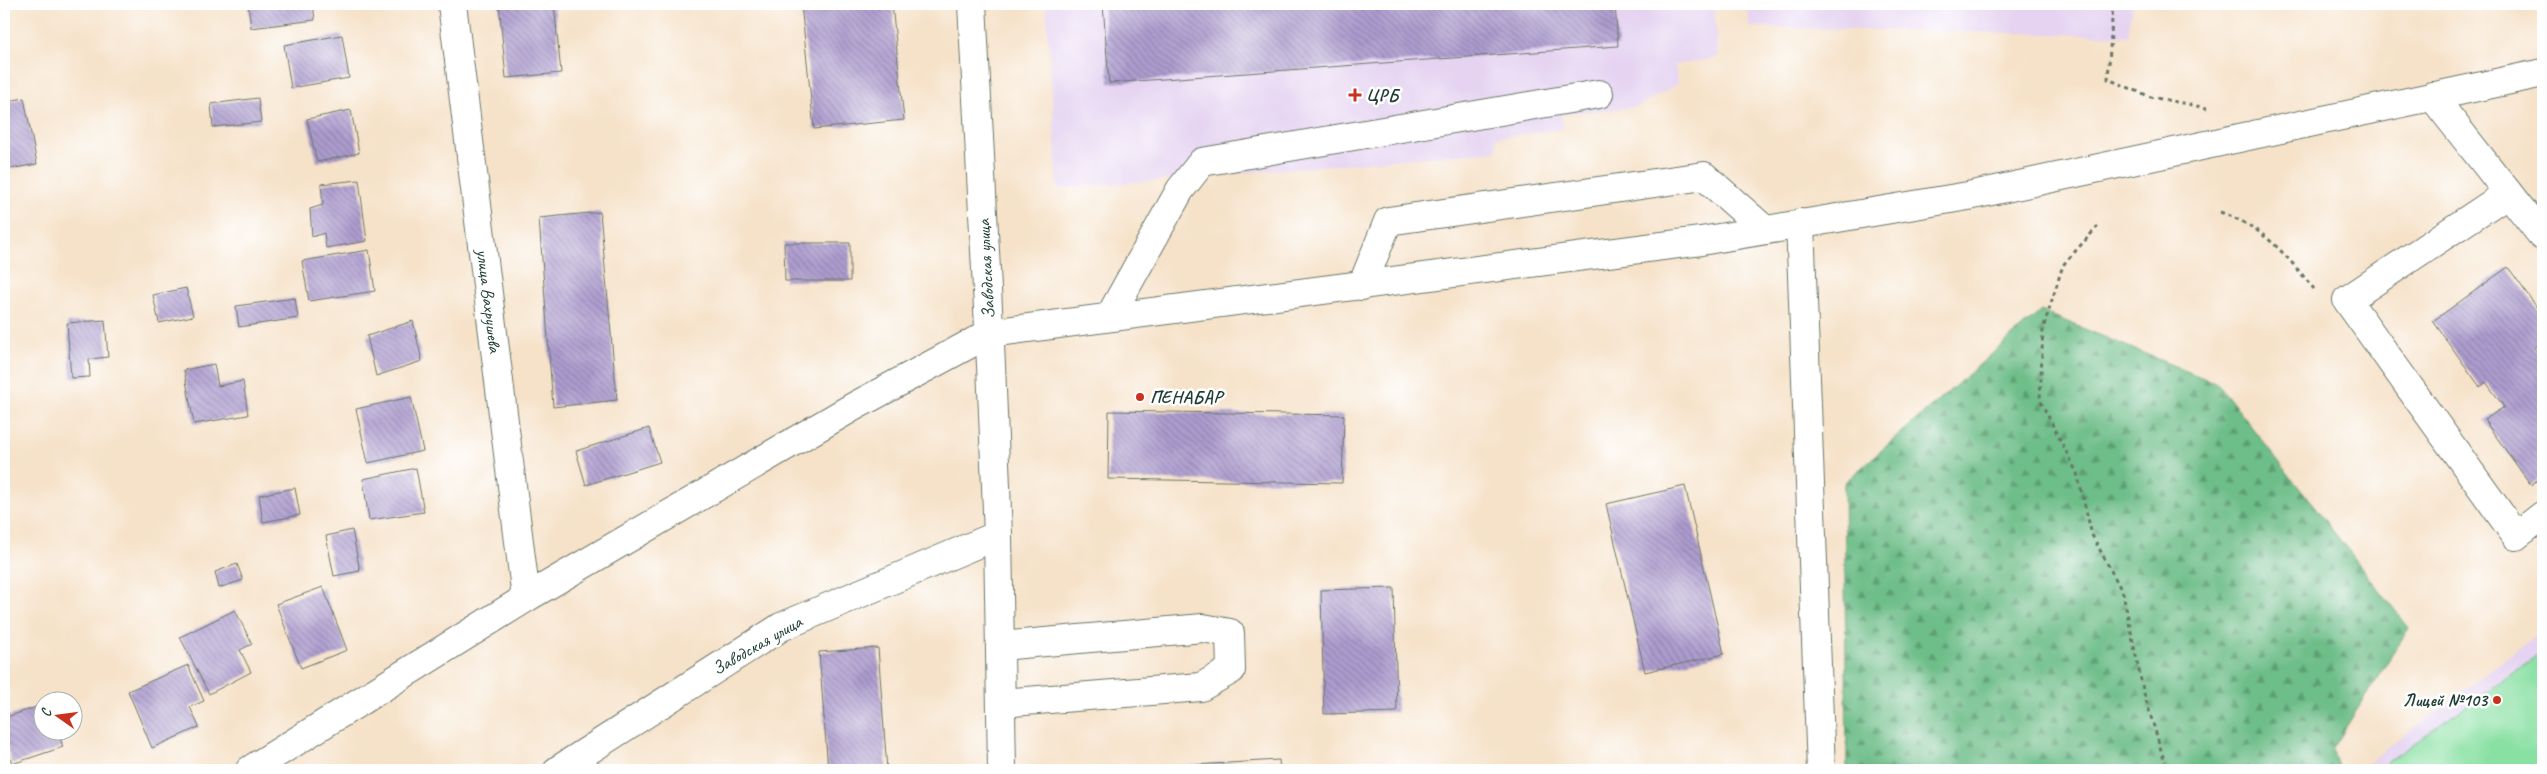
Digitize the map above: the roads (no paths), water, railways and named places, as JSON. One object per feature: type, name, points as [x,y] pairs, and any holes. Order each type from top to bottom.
[{"type":"street","name":"улица Вахрушева","points":[[452,4],[526,598]]},
{"type":"street","name":"Заводская улица","points":[[972,4],[990,333],[998,535],[1002,770]]},
{"type":"street","points":[[250,770],[526,598],[853,407],[990,333],[1110,316],[1362,286],[1691,243],[1968,196],[2543,73]]},
{"type":"street","points":[[1110,316],[1180,190],[1202,162],[1599,94]]},
{"type":"street","points":[[2432,96],[2543,236]]},
{"type":"street","points":[[1362,286],[1388,221],[1704,176],[1765,230]]},
{"type":"street","points":[[2508,193],[2347,300],[2516,536],[2543,514]]},
{"type":"street","points":[[1800,223],[1821,770]]},
{"type":"street","name":"Заводская улица","points":[[558,770],[781,627],[998,535]]},
{"type":"street","points":[[1000,646],[1203,628],[1230,633],[1231,670],[1201,687],[1001,703]]},
{"type":"place","name":"ЦРБ","points":[[1355,95]]},
{"type":"place","name":"ПЕНАБАР","points":[[1140,397]]},
{"type":"place","name":"Лицей №103","points":[[2497,700]]}]
